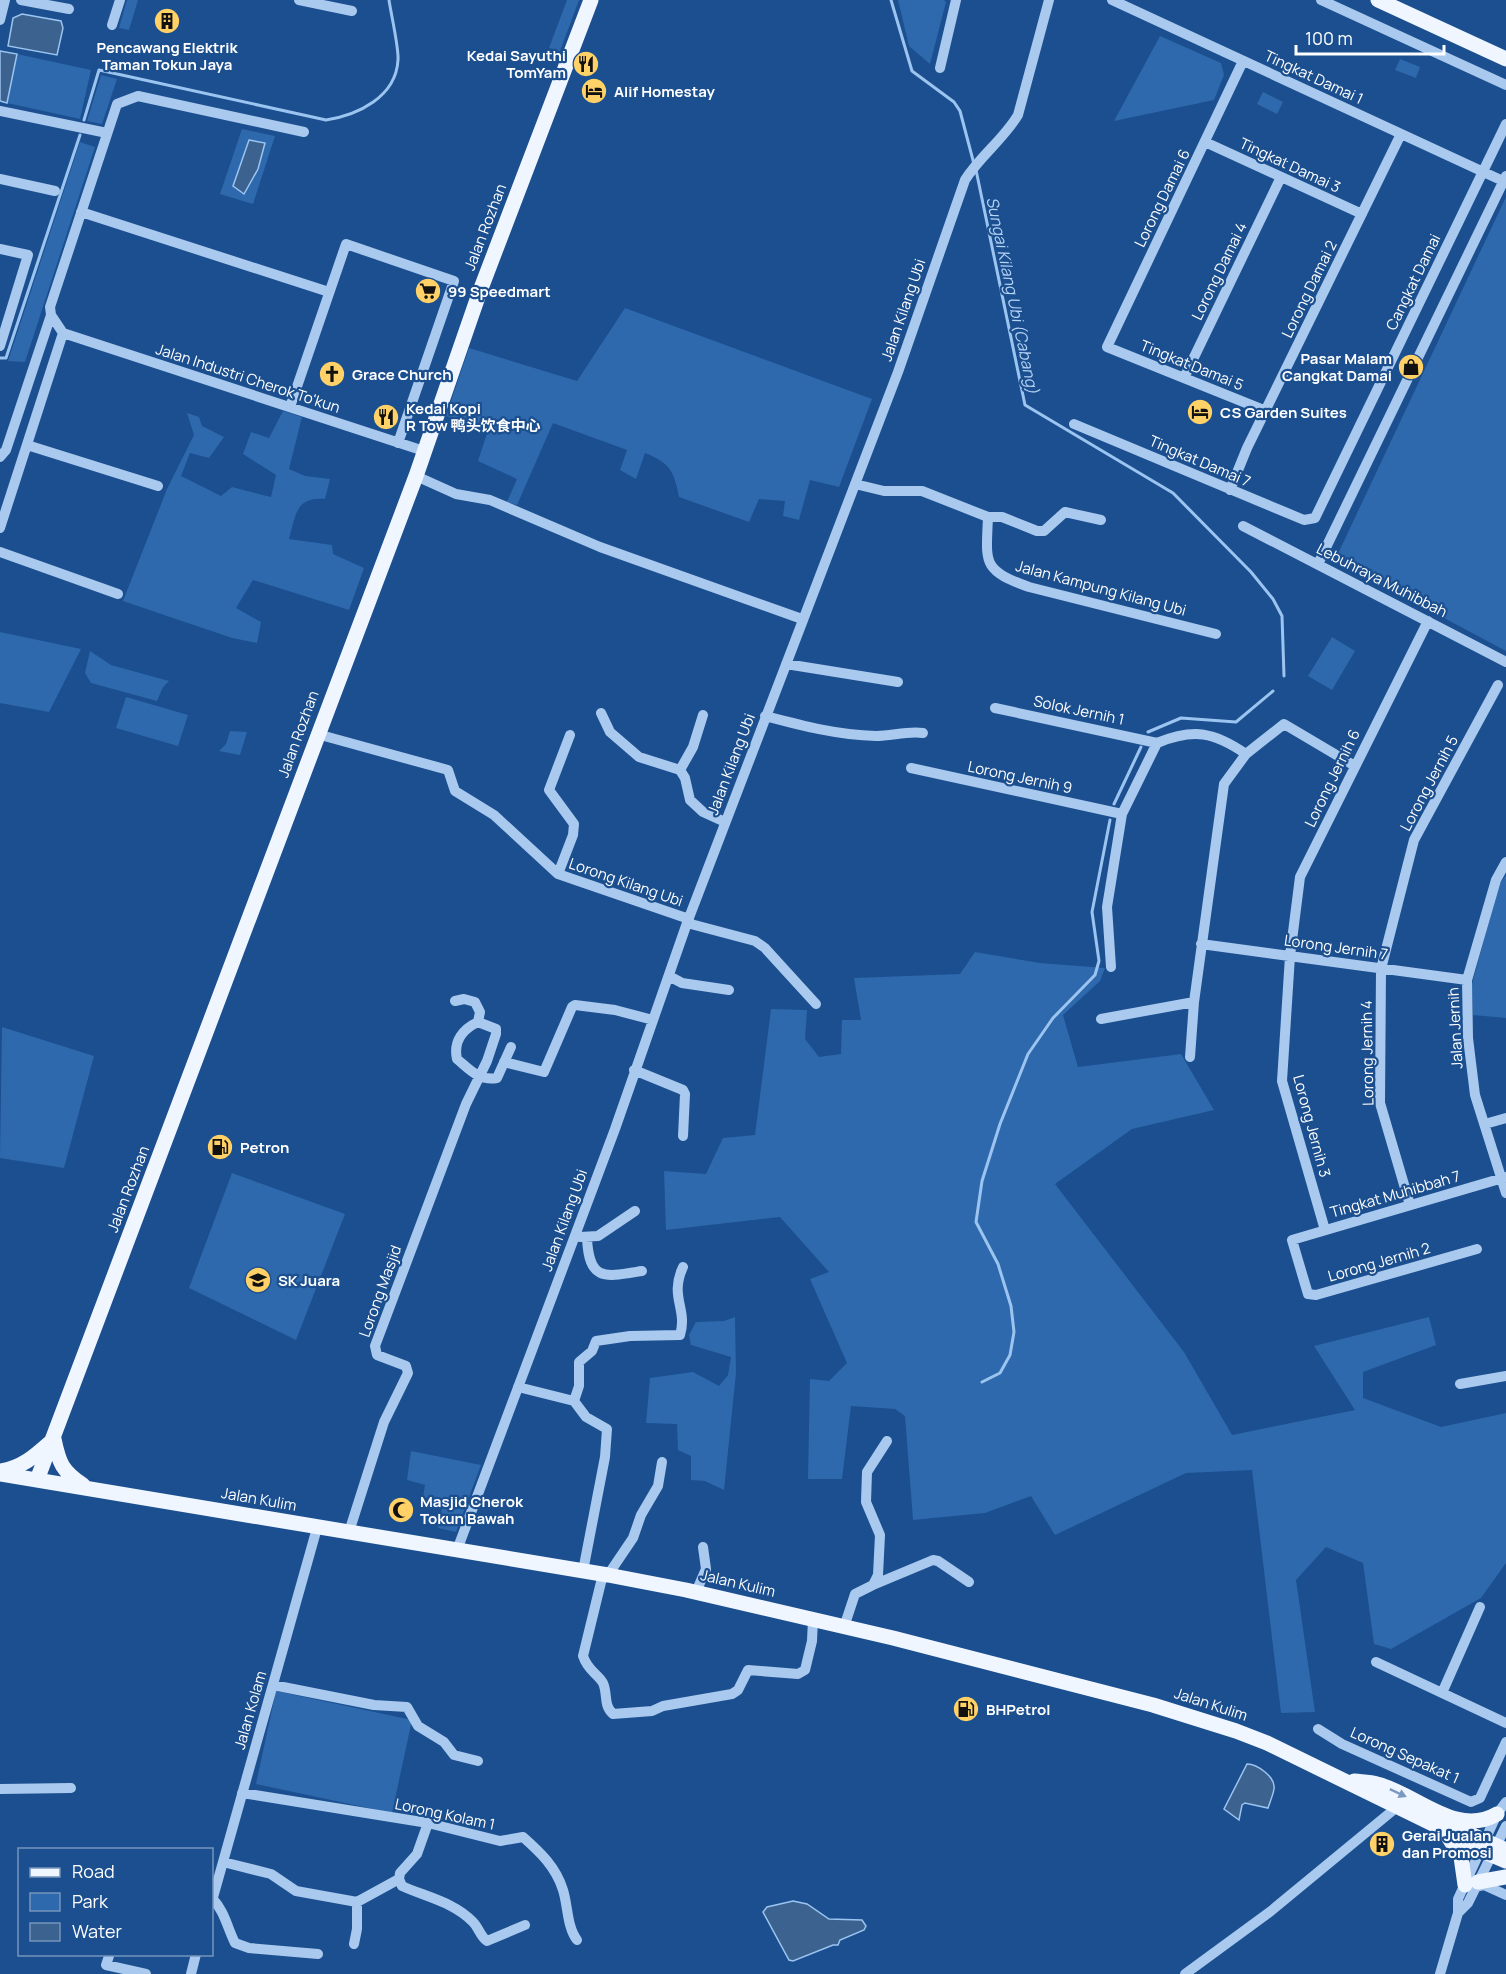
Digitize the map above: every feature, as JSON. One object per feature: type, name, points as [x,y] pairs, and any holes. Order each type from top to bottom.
[{"type":"main road","name":"Jalan Rozhan","points":[[37,1480],[416,476],[484,280],[591,0]]},
{"type":"main road","points":[[1378,0],[1506,59]]},
{"type":"main road","points":[[0,1472],[29,1461],[54,1439],[59,1460],[66,1474],[88,1489]]},
{"type":"main road","name":"Jalan Kulim","points":[[0,1472],[317,1528],[606,1574],[696,1592],[813,1619],[1153,1705],[1267,1743],[1441,1828],[1468,1833],[1492,1848],[1506,1862]]},
{"type":"main road","points":[[1342,1780],[1378,1784],[1459,1820],[1485,1821],[1503,1814]]},
{"type":"main road","points":[[1441,1828],[1461,1857],[1473,1885],[1506,1877]]},
{"type":"street","points":[[0,20],[5,0]]},
{"type":"street","points":[[21,0],[69,9]]},
{"type":"street","points":[[112,25],[120,0]]},
{"type":"street","points":[[299,0],[352,10]]},
{"type":"street","points":[[940,68],[956,0]]},
{"type":"street","name":"Jalan Kilang Ubi","points":[[457,1550],[725,822],[898,372],[965,180],[975,165],[1010,128],[1018,115],[1049,0]]},
{"type":"street","name":"Tingkat Damai 1","points":[[1112,0],[1483,172],[1505,179]]},
{"type":"street","points":[[1321,0],[1506,85]]},
{"type":"street","name":"Lorong Damai 6","points":[[1107,347],[1244,61]]},
{"type":"street","points":[[0,457],[6,450],[51,315],[50,307],[117,104],[138,96],[304,132]]},
{"type":"street","points":[[0,111],[108,133]]},
{"type":"street","name":"Cangkat Damai","points":[[1315,518],[1506,124]]},
{"type":"street","name":"Lorong Damai 2","points":[[1230,490],[1401,134]]},
{"type":"street","name":"Tingkat Damai 3","points":[[1205,142],[1362,214]]},
{"type":"street","name":"Lorong Damai 4","points":[[1184,378],[1281,177]]},
{"type":"street","points":[[0,179],[55,190]]},
{"type":"street","points":[[1318,564],[1505,179]]},
{"type":"street","points":[[81,212],[329,292],[290,408]]},
{"type":"street","name":"Jalan Rozhan","points":[[329,292],[346,244],[454,281],[398,443]]},
{"type":"street","points":[[0,249],[28,255],[0,345]]},
{"type":"street","points":[[0,528],[63,333],[51,315]]},
{"type":"street","name":"Jalan Industri Cherok To'kun","points":[[63,333],[424,452]]},
{"type":"street","name":"Tingkat Damai 5","points":[[1107,347],[1266,411]]},
{"type":"street","name":"Tingkat Damai 7","points":[[1074,424],[1304,520],[1315,518]]},
{"type":"street","points":[[27,445],[158,486]]},
{"type":"street","points":[[416,476],[456,494],[490,500],[600,547],[802,619]]},
{"type":"street","points":[[855,484],[884,491],[922,491],[987,517],[1002,517],[1037,531],[1044,531],[1065,512],[1101,520]]},
{"type":"street","name":"Jalan Kampung Kilang Ubi","points":[[987,517],[988,559],[993,571],[1002,577],[1029,587],[1216,634]]},
{"type":"street","name":"Lebuhraya Muhibbah","points":[[1243,526],[1506,662]]},
{"type":"street","points":[[0,552],[118,594]]},
{"type":"street","name":"Lorong Jernih 6","points":[[1290,956],[1300,878],[1428,621]]},
{"type":"street","points":[[786,664],[898,682]]},
{"type":"street","name":"Lorong Jernih 5","points":[[1382,969],[1414,840],[1498,686]]},
{"type":"street","name":"Solok Jernih 1","points":[[995,708],[1157,742]]},
{"type":"street","points":[[601,713],[610,732],[639,757],[680,770],[685,778],[690,800],[702,812],[725,822]]},
{"type":"street","points":[[680,770],[693,747],[703,715]]},
{"type":"street","points":[[765,716],[822,732],[876,736],[906,731],[923,733]]},
{"type":"street","points":[[1190,1057],[1201,944],[1224,784],[1246,754],[1284,724],[1355,766]]},
{"type":"street","points":[[1111,967],[1107,907],[1122,814],[1157,742],[1192,733],[1208,734],[1246,754]]},
{"type":"street","name":"Lorong Kilang Ubi","points":[[317,734],[447,770],[455,791],[494,815],[558,874],[688,921],[755,941],[765,948],[816,1005]]},
{"type":"street","points":[[558,874],[573,835],[574,824],[549,790],[570,735]]},
{"type":"street","name":"Lorong Jernih 9","points":[[911,768],[1122,814]]},
{"type":"street","name":"Jalan Jernih","points":[[1506,862],[1496,880],[1467,980],[1468,1038],[1475,1095],[1504,1178],[1506,1193]]},
{"type":"street","name":"Lorong Jernih 7","points":[[1201,944],[1467,980]]},
{"type":"street","name":"Lorong Jernih 3","points":[[1290,956],[1282,1081],[1325,1230]]},
{"type":"street","name":"Lorong Jernih 4","points":[[1382,969],[1380,1103],[1410,1205]]},
{"type":"street","points":[[669,976],[682,983],[729,990]]},
{"type":"street","points":[[455,1001],[464,999],[478,1005],[480,1012],[477,1022],[462,1033],[456,1054],[457,1059],[486,1080],[497,1078],[511,1047]]},
{"type":"street","points":[[1101,1019],[1194,1002]]},
{"type":"street","points":[[504,1062],[544,1072],[572,1007],[575,1005],[615,1010],[653,1020]]},
{"type":"street","points":[[477,1022],[496,1029],[479,1076]]},
{"type":"street","points":[[634,1070],[683,1090],[685,1094],[683,1136]]},
{"type":"street","name":"Lorong Masjid","points":[[349,1532],[384,1422],[408,1373],[406,1366],[377,1355],[375,1346],[466,1104],[479,1076]]},
{"type":"street","points":[[1485,1124],[1506,1118]]},
{"type":"street","name":"Tingkat Muhibbah 7","points":[[1292,1240],[1504,1178]]},
{"type":"street","points":[[574,1236],[587,1238],[598,1236],[635,1211]]},
{"type":"street","points":[[587,1238],[588,1260],[593,1268],[604,1274],[642,1271]]},
{"type":"street","name":"Lorong Jernih 2","points":[[1292,1240],[1308,1294],[1317,1295],[1477,1249]]},
{"type":"street","points":[[574,1401],[579,1386],[579,1362],[592,1351],[596,1341],[630,1336],[680,1335],[683,1324],[676,1295],[677,1280],[683,1267]]},
{"type":"street","points":[[1460,1384],[1506,1376]]},
{"type":"street","points":[[518,1387],[574,1401],[586,1417],[608,1429],[605,1457],[583,1571]]},
{"type":"street","points":[[873,1585],[878,1575],[880,1535],[866,1502],[867,1472],[887,1441]]},
{"type":"street","points":[[662,1462],[658,1486],[641,1515],[633,1538],[606,1574],[583,1656],[588,1669],[602,1683],[608,1709],[613,1714],[652,1711],[663,1706],[732,1694],[738,1690],[748,1670],[798,1674],[805,1670],[812,1641],[813,1619]]},
{"type":"street","name":"Jalan Kolam","points":[[213,1897],[317,1528]]},
{"type":"street","points":[[696,1592],[706,1569],[703,1547]]},
{"type":"street","points":[[844,1627],[855,1594],[933,1560],[969,1582]]},
{"type":"street","points":[[1442,1693],[1480,1607]]},
{"type":"street","points":[[1376,1662],[1506,1723]]},
{"type":"street","points":[[273,1684],[374,1705],[407,1707],[418,1726],[444,1742],[454,1755],[478,1761]]},
{"type":"street","name":"Lorong Sepakat 1","points":[[1318,1729],[1342,1744],[1471,1802],[1480,1798],[1506,1742]]},
{"type":"street","points":[[0,1789],[71,1788]]},
{"type":"street","name":"Lorong Kolam 1","points":[[242,1793],[428,1823],[500,1841],[523,1837],[540,1851],[555,1872],[578,1940]]},
{"type":"street","points":[[1185,1974],[1271,1911],[1397,1807]]},
{"type":"street","points":[[1440,1974],[1458,1913],[1458,1899],[1473,1885],[1492,1848],[1503,1814]]},
{"type":"street","points":[[428,1823],[423,1844],[400,1873],[399,1879],[402,1886],[428,1894],[462,1913],[474,1923],[487,1941],[525,1925]]},
{"type":"street","points":[[223,1862],[271,1874],[296,1891],[357,1902],[399,1879]]},
{"type":"street","points":[[1473,1885],[1484,1885],[1506,1895]]},
{"type":"street","points":[[213,1901],[223,1910],[227,1927],[235,1943],[249,1948],[318,1954]]},
{"type":"street","points":[[354,1944],[357,1929],[357,1902]]},
{"type":"street","points":[[109,1956],[106,1965],[146,1974]]},
{"type":"street","points":[[191,1974],[196,1956]]},
{"type":"green space","points":[[127,0],[138,0],[129,30],[119,28]]},
{"type":"green space","points":[[567,0],[579,0],[560,51],[549,48]]},
{"type":"green space","points":[[898,0],[944,0],[946,2],[930,64],[909,46]]},
{"type":"green space","points":[[1160,36],[1221,63],[1224,75],[1214,100],[1114,121]]},
{"type":"green space","points":[[17,54],[91,70],[80,119],[7,103]]},
{"type":"green space","points":[[1400,59],[1420,67],[1416,78],[1395,70]]},
{"type":"green space","points":[[101,75],[117,79],[102,124],[87,121]]},
{"type":"green space","points":[[1263,92],[1283,102],[1277,114],[1257,104]]},
{"type":"green space","points":[[242,129],[275,136],[253,204],[220,194]]},
{"type":"green space","points":[[80,142],[95,147],[25,362],[8,361]]},
{"type":"green space","points":[[1506,197],[1506,651],[1335,560]]},
{"type":"green space","points":[[625,308],[872,399],[839,487],[810,480],[799,520],[783,516],[785,501],[759,499],[749,522],[679,497],[673,474],[660,460],[645,453],[636,479],[620,470],[627,450],[553,423],[517,505],[507,502],[517,479],[478,461],[487,433],[446,416],[469,348],[577,381]]},
{"type":"green space","points":[[283,411],[302,417],[289,469],[305,476],[330,479],[325,499],[308,501],[298,509],[289,539],[332,545],[333,554],[364,568],[349,610],[253,580],[236,608],[261,622],[257,643],[232,638],[123,601],[167,489],[194,435],[187,413],[199,417],[202,426],[224,437],[209,458],[190,453],[181,476],[221,496],[232,487],[271,497],[276,475],[243,454],[251,432],[269,438]]},
{"type":"green space","points":[[0,632],[81,649],[49,712],[0,703]]},
{"type":"green space","points":[[1332,637],[1355,651],[1332,690],[1308,676]]},
{"type":"green space","points":[[90,651],[111,665],[169,681],[163,687],[157,701],[91,683],[85,673]]},
{"type":"green space","points":[[126,697],[188,715],[178,746],[116,728]]},
{"type":"green space","points":[[230,731],[247,732],[240,755],[219,751],[226,744]]},
{"type":"green space","points":[[1506,875],[1506,1018],[1473,1015],[1472,984],[1499,885]]},
{"type":"green space","points":[[975,952],[1040,963],[1105,968],[1100,981],[1063,1015],[1078,1067],[1181,1054],[1214,1110],[1132,1129],[1055,1184],[1184,1352],[1232,1435],[1355,1410],[1314,1346],[1429,1317],[1436,1345],[1363,1372],[1363,1398],[1441,1427],[1506,1413],[1506,1563],[1481,1598],[1391,1649],[1374,1644],[1363,1563],[1326,1547],[1296,1580],[1315,1712],[1281,1713],[1252,1470],[1186,1473],[1055,1535],[1031,1496],[985,1513],[913,1520],[905,1416],[895,1409],[851,1406],[842,1479],[808,1479],[810,1379],[829,1381],[847,1363],[810,1279],[829,1272],[780,1217],[666,1230],[664,1171],[706,1174],[723,1138],[755,1135],[771,1009],[807,1010],[805,1039],[819,1057],[841,1054],[842,1020],[861,1020],[854,978],[960,974]]},
{"type":"green space","points":[[2,1027],[94,1056],[64,1168],[0,1158]]},
{"type":"green space","points":[[232,1173],[345,1214],[296,1340],[189,1288]]},
{"type":"green space","points":[[735,1317],[736,1373],[724,1490],[705,1481],[691,1480],[691,1456],[678,1450],[677,1424],[646,1423],[650,1378],[693,1372],[719,1386],[728,1375],[731,1357],[691,1345],[689,1335],[696,1322],[724,1321]]},
{"type":"green space","points":[[411,1451],[481,1465],[456,1532],[438,1528],[443,1503],[423,1497],[425,1485],[407,1480]]},
{"type":"green space","points":[[276,1691],[412,1720],[392,1813],[256,1784]]},
{"type":"water","points":[[22,14],[61,21],[63,28],[57,55],[8,46],[13,18]]},
{"type":"water","points":[[0,51],[17,54],[7,103],[0,101]]},
{"type":"water","points":[[249,140],[265,143],[258,169],[244,194],[233,186]]},
{"type":"water","points":[[1247,1764],[1256,1766],[1265,1772],[1272,1780],[1274,1789],[1268,1808],[1245,1803],[1242,1805],[1239,1820],[1224,1809]]},
{"type":"water","points":[[793,1901],[807,1904],[829,1919],[862,1920],[866,1926],[864,1930],[840,1940],[838,1945],[793,1961],[789,1960],[763,1912],[767,1907]]},
{"type":"waterway","points":[[84,120],[99,70],[326,120],[350,114],[362,109],[383,94],[396,73],[398,55],[389,0]]},
{"type":"waterway","name":"Sungai Kilang Ubi (Cabang)","points":[[891,0],[912,71],[954,102],[960,111],[974,164]]},
{"type":"waterway","points":[[0,358],[6,358],[80,135]]},
{"type":"waterway","name":"Sungai Kilang Ubi (Cabang)","points":[[976,170],[1025,405],[1173,493],[1251,572],[1273,599],[1282,616],[1284,676]]},
{"type":"waterway","name":"Sungai Kilang Ubi (Cabang)","points":[[1148,732],[1181,718],[1236,722],[1273,691]]},
{"type":"waterway","name":"Sungai Kilang Ubi (Cabang)","points":[[1114,804],[1141,747]]},
{"type":"waterway","name":"Sungai Kilang Ubi (Cabang)","points":[[982,1382],[1000,1373],[1010,1355],[1014,1332],[1011,1306],[998,1264],[976,1222],[982,1181],[1000,1124],[1028,1054],[1053,1018],[1095,975],[1099,961],[1092,912],[1110,820]]},
{"type":"place","name":"Pencawang Elektrik Taman Tokun Jaya","points":[[167,21]]},
{"type":"place","name":"Kedai Sayuthi TomYam","points":[[586,64]]},
{"type":"place","name":"Alif Homestay","points":[[594,91]]},
{"type":"place","name":"99 Speedmart","points":[[428,291]]},
{"type":"place","name":"Pasar Malam Cangkat Damai","points":[[1411,367]]},
{"type":"place","name":"Grace Church","points":[[332,374]]},
{"type":"place","name":"CS Garden Suites","points":[[1200,412]]},
{"type":"place","name":"Kedai Kopi R Tow 鸭头饮食中心","points":[[386,417]]},
{"type":"place","name":"Petron","points":[[220,1147]]},
{"type":"place","name":"SK Juara","points":[[258,1280]]},
{"type":"place","name":"Masjid Cherok Tokun Bawah","points":[[401,1510]]},
{"type":"place","name":"BHPetrol","points":[[966,1709]]},
{"type":"place","name":"Gerai Jualan dan Promosi","points":[[1382,1844]]}]
